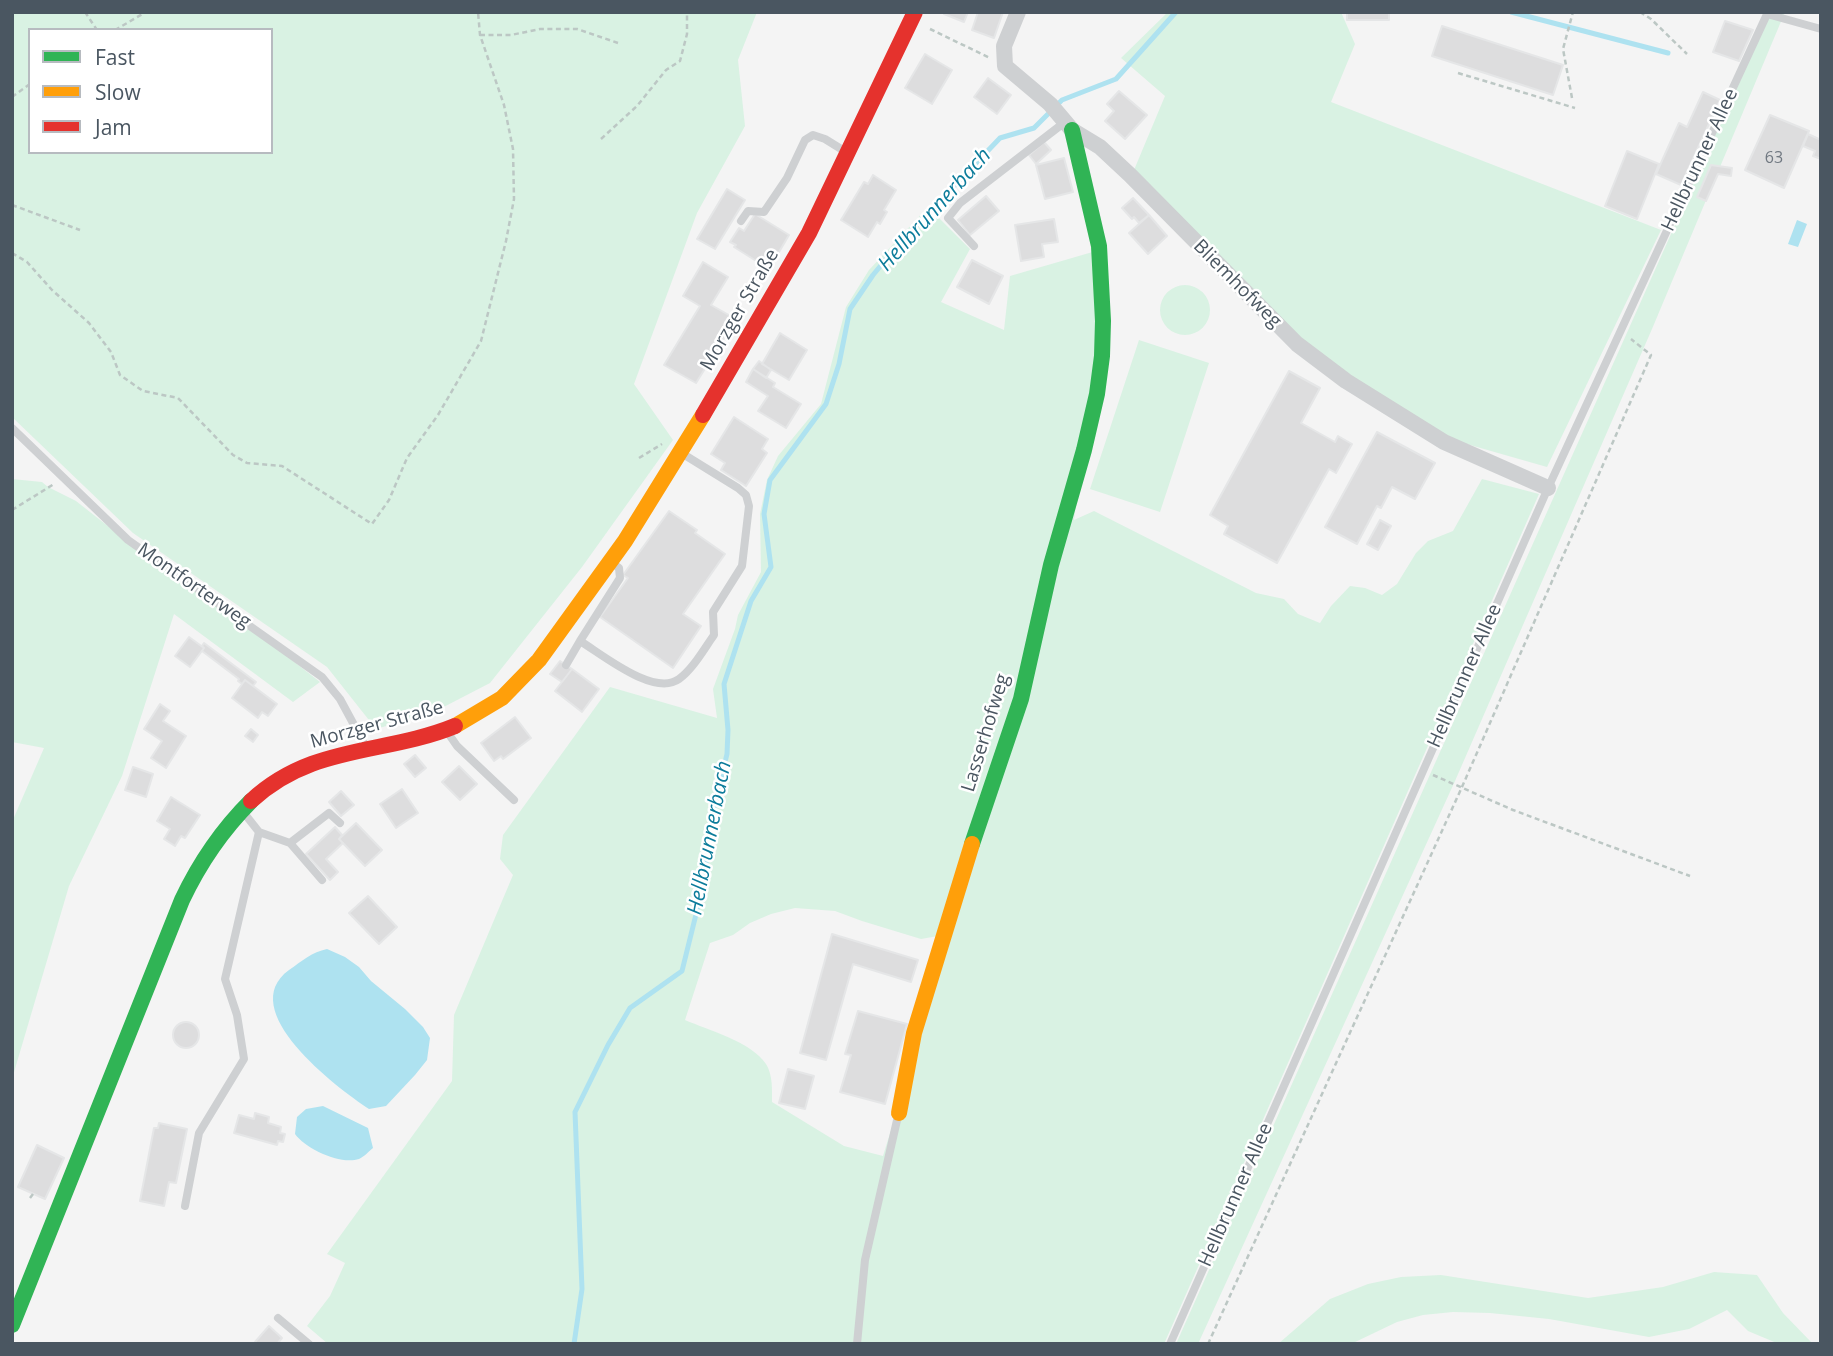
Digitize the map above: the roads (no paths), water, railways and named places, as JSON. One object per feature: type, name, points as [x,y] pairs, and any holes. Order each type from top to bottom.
[{"type":"street","name":"Bliemhofweg","points":[[1018,12],[1004,46],[1005,66],[1061,118],[1100,147],[1130,175],[1297,344],[1346,381],[1444,442],[1548,488]]},
{"type":"street","name":"Morzger Straße","points":[[12,1325],[182,900],[197,868],[221,833],[254,798],[289,772],[330,757],[418,739],[446,730],[480,713],[519,682],[539,660],[610,562],[675,447],[809,233],[918,18]]},
{"type":"street","name":"Lasserhofweg","points":[[899,1113],[914,1033],[963,871],[1021,699],[1051,565],[1097,394],[1103,321],[1099,246],[1061,118]]},
{"type":"lane","points":[[1767,13],[1821,29]]},
{"type":"lane","name":"Hellbrunner Allee","points":[[1170,1344],[1548,488],[1767,13]]},
{"type":"lane","points":[[974,246],[948,218],[960,203],[1061,118]]},
{"type":"lane","points":[[741,221],[748,211],[764,212],[787,178],[805,139],[813,135],[849,153]]},
{"type":"lane","name":"Montforterweg","points":[[12,428],[128,540],[322,677],[340,699],[368,749]]},
{"type":"lane","points":[[580,641],[636,676],[651,683],[662,684],[681,678],[714,635],[713,612],[742,566],[749,506],[746,495],[738,488],[675,447]]},
{"type":"lane","points":[[566,664],[620,579],[619,568],[610,562]]},
{"type":"lane","points":[[446,730],[457,746],[514,800]]},
{"type":"lane","points":[[242,810],[259,832],[290,843],[322,880]]},
{"type":"lane","points":[[290,843],[329,813],[340,823]]},
{"type":"lane","points":[[185,1206],[199,1133],[244,1059],[237,1015],[225,979],[259,832]]},
{"type":"lane","name":"Lasserhofweg","points":[[858,1344],[866,1253],[899,1113]]},
{"type":"lane","points":[[278,1318],[309,1344]]},
{"type":"water","points":[[1797,220],[1807,224],[1798,247],[1788,244]]},
{"type":"water","points":[[327,949],[359,967],[423,1027],[430,1038],[427,1060],[386,1106],[369,1109],[335,1084],[296,1046],[281,1026],[274,1006],[275,987],[289,970]]},
{"type":"water","points":[[323,1106],[368,1128],[373,1148],[359,1159],[343,1160],[324,1154],[300,1140],[295,1134],[297,1117],[306,1109]]},
{"type":"waterway","name":"Hellbrunnerbach","points":[[574,1344],[582,1289],[575,1112],[608,1045],[630,1008],[682,971],[704,882],[710,823],[727,754],[724,684],[751,601],[771,567],[764,514],[770,480],[826,404],[839,364],[850,309],[897,246],[1000,138],[1034,128],[1062,100],[1116,79],[1176,12]]},
{"type":"waterway","name":"Hellbrunnerbach","points":[[1511,12],[1668,53]]}]
